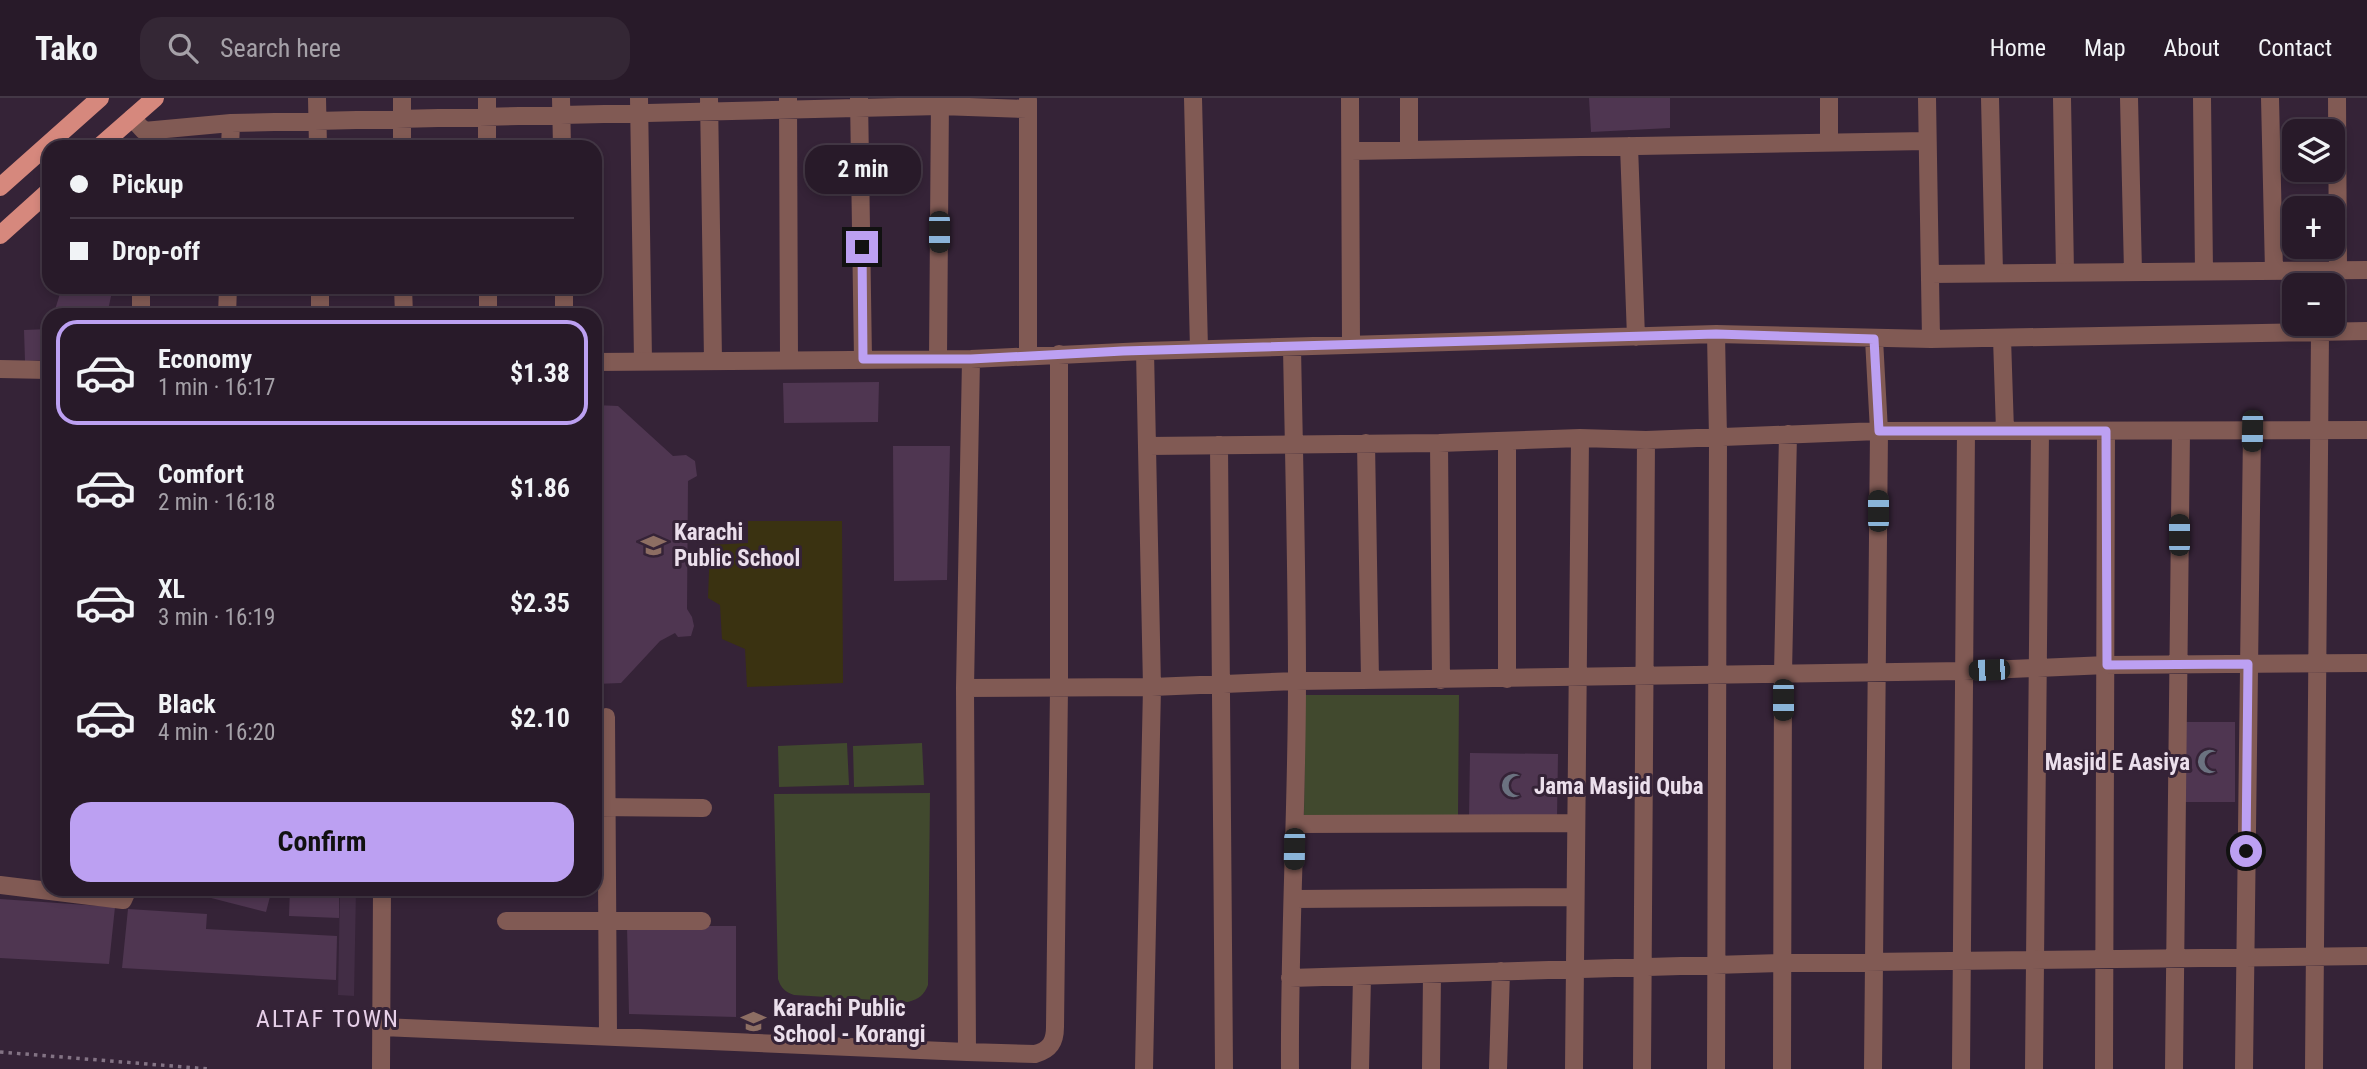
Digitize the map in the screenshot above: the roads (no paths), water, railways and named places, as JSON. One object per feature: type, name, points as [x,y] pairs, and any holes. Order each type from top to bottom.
[{"type":"main road","points":[[53,140],[100,98]]},
{"type":"main road","points":[[118,140],[140,132],[155,98]]},
{"type":"main road","points":[[0,187],[42,150]]},
{"type":"main road","points":[[0,234],[42,197]]},
{"type":"street","points":[[317,98],[318,140]]},
{"type":"street","points":[[402,98],[402,140]]},
{"type":"street","points":[[1193,98],[1199,349]]},
{"type":"street","points":[[1350,98],[1352,345]]},
{"type":"street","points":[[1409,98],[1409,150]]},
{"type":"street","points":[[1829,98],[1829,142]]},
{"type":"street","points":[[1927,98],[1931,340]]},
{"type":"street","points":[[1990,98],[1994,273]]},
{"type":"street","points":[[2062,98],[2065,273]]},
{"type":"street","points":[[2129,98],[2133,272]]},
{"type":"street","points":[[2202,98],[2204,271]]},
{"type":"street","points":[[2270,98],[2274,271]]},
{"type":"street","points":[[2337,98],[2338,270]]},
{"type":"street","points":[[140,132],[231,123],[401,118],[487,107],[940,102],[1028,104],[1028,355]]},
{"type":"street","points":[[938,359],[940,102]]},
{"type":"street","points":[[788,103],[789,359]]},
{"type":"street","points":[[860,103],[863,359]]},
{"type":"street","points":[[709,104],[713,360]]},
{"type":"street","points":[[639,105],[643,361]]},
{"type":"street","points":[[561,106],[562,140]]},
{"type":"street","points":[[487,107],[487,140]]},
{"type":"street","points":[[230,140],[231,123]]},
{"type":"street","points":[[1351,151],[1927,141]]},
{"type":"street","points":[[1629,146],[1636,337]]},
{"type":"street","points":[[1930,274],[2367,270]]},
{"type":"street","points":[[2345,331],[2367,331]]},
{"type":"street","points":[[602,362],[971,359],[1199,349],[1716,334],[1931,340],[2282,333]]},
{"type":"street","points":[[1716,334],[1716,1069]]},
{"type":"street","points":[[2314,1069],[2320,336]]},
{"type":"street","points":[[2002,338],[2005,431]]},
{"type":"street","points":[[1873,1069],[1879,431],[1874,339]]},
{"type":"street","points":[[1290,1069],[1297,681],[1292,346]]},
{"type":"street","points":[[1144,1069],[1152,687],[1145,351]]},
{"type":"street","points":[[382,1027],[967,1052],[1035,1054],[1050,1047],[1055,1037],[1059,354]]},
{"type":"street","points":[[967,1052],[965,688],[971,359]]},
{"type":"street","points":[[0,369],[42,370]]},
{"type":"street","points":[[1148,446],[1439,443],[1580,438],[1646,440],[1879,431],[2367,430]]},
{"type":"street","points":[[1961,1069],[1966,431]]},
{"type":"street","points":[[2034,1069],[2040,431]]},
{"type":"street","points":[[2104,1069],[2106,431]]},
{"type":"street","points":[[2174,1069],[2180,431]]},
{"type":"street","points":[[2244,1069],[2252,431]]},
{"type":"street","points":[[1782,1069],[1783,673],[1788,434]]},
{"type":"street","points":[[1574,1069],[1580,438]]},
{"type":"street","points":[[1642,1069],[1646,440]]},
{"type":"street","points":[[1507,441],[1507,679]]},
{"type":"street","points":[[1366,443],[1370,680]]},
{"type":"street","points":[[1439,443],[1441,680]]},
{"type":"street","points":[[1219,444],[1224,1069]]},
{"type":"street","points":[[965,688],[1152,687],[1297,681],[1964,671],[2107,665],[2367,663]]},
{"type":"street","points":[[602,789],[606,717]]},
{"type":"street","points":[[602,807],[703,808]]},
{"type":"street","points":[[1295,824],[1576,823]]},
{"type":"street","points":[[602,826],[607,920],[608,1036]]},
{"type":"street","points":[[0,885],[42,890]]},
{"type":"street","points":[[89,896],[122,900],[124,896]]},
{"type":"street","points":[[382,896],[382,1069]]},
{"type":"street","points":[[1294,899],[1575,897]]},
{"type":"street","points":[[506,921],[702,921]]},
{"type":"street","points":[[1290,978],[1782,963],[2367,956]]},
{"type":"street","points":[[1498,1069],[1501,971]]},
{"type":"street","points":[[1431,1069],[1432,974]]},
{"type":"street","points":[[1360,1069],[1362,976]]},
{"type":"place","name":"Karachi Public School","points":[[654,545]]},
{"type":"place","name":"Masjid E Aasiya","points":[[2210,762]]},
{"type":"place","name":"Jama Masjid Quba","points":[[1514,786]]},
{"type":"place","name":"Karachi Public School - Korangi","points":[[753,1021]]},
{"type":"district","name":"ALTAF TOWN","points":[[328,1019]]}]
